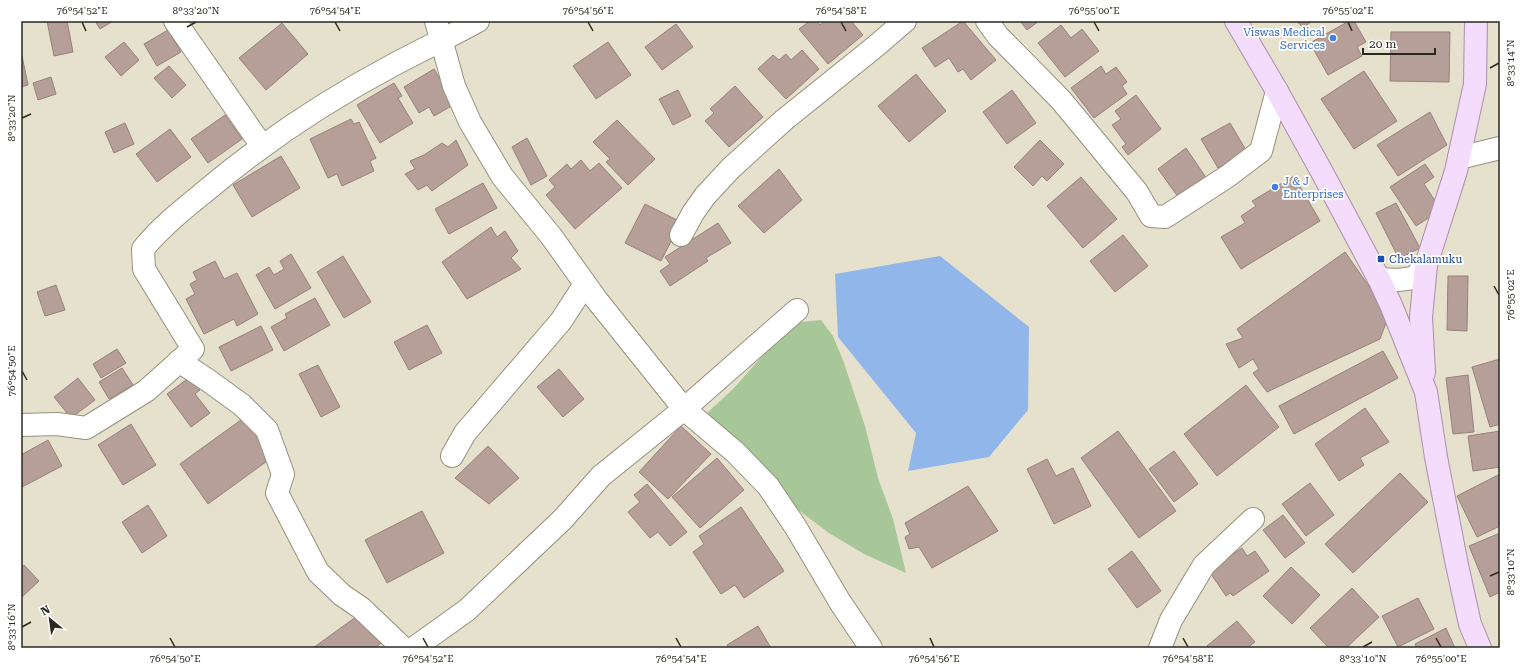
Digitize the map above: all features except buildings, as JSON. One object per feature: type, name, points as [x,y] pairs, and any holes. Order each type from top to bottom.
[{"type":"main road","points":[[1236,21],[1277,91],[1379,279],[1426,392]]},
{"type":"main road","points":[[1476,21],[1475,84],[1456,171],[1426,265],[1421,317],[1426,392],[1436,457],[1470,624],[1480,648]]},
{"type":"street","points":[[175,21],[262,146]]},
{"type":"street","points":[[21,424],[58,424],[86,428],[146,391],[179,362],[193,348],[144,269],[143,249],[157,232],[218,180],[262,146],[344,94],[389,68],[439,31],[478,21]]},
{"type":"street","points":[[681,235],[693,213],[705,196],[731,168],[784,120],[876,46],[904,21]]},
{"type":"street","points":[[987,21],[998,36],[1061,100],[1137,192],[1151,216],[1165,217],[1228,176],[1261,152],[1277,91]]},
{"type":"street","points":[[439,31],[454,86],[470,122],[502,176],[551,236],[585,284],[684,409],[736,452],[768,486],[795,526],[840,602],[871,648]]},
{"type":"street","points":[[1459,158],[1500,148]]},
{"type":"street","points":[[1379,279],[1398,280],[1414,278],[1426,265]]},
{"type":"street","points":[[452,456],[465,433],[561,321],[585,284]]},
{"type":"street","points":[[414,648],[467,610],[563,519],[601,476],[684,409],[797,310]]},
{"type":"street","points":[[179,362],[209,381],[242,405],[267,430],[283,474],[277,493],[318,572],[342,595],[361,608],[403,648]]},
{"type":"street","points":[[1160,648],[1171,620],[1204,564],[1253,519]]},
{"type":"green space","points":[[821,320],[833,336],[844,363],[865,426],[878,478],[893,519],[906,573],[864,554],[829,533],[797,509],[706,414],[734,388],[764,354],[801,322]]},
{"type":"water","points":[[940,256],[1029,327],[1028,410],[989,457],[908,471],[916,433],[838,337],[835,274]]},
{"type":"place","name":"Viswas Medical Services","points":[[1333,38]]},
{"type":"place","name":"J & J Enterprises","points":[[1275,187]]},
{"type":"place","name":"Chekalamuku","points":[[1381,259]]}]
